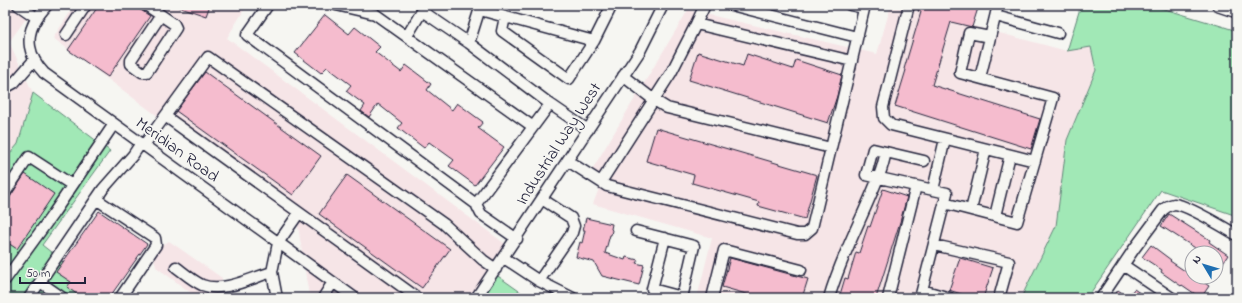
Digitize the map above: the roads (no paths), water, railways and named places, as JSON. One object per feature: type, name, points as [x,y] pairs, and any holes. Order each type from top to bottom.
[{"type":"main road","points":[[1218,5],[1237,11]]},
{"type":"street","points":[[18,5],[37,18]]},
{"type":"street","name":"Meridian Road","points":[[47,5],[37,18],[32,28],[30,46],[34,60],[39,68],[48,77],[355,298]]},
{"type":"street","points":[[66,35],[86,5]]},
{"type":"street","points":[[146,5],[161,15],[174,24],[176,28],[147,72],[142,72],[131,64],[131,60],[161,15]]},
{"type":"street","points":[[268,5],[247,35],[476,204],[481,214],[517,239]]},
{"type":"street","points":[[336,5],[375,14],[532,126]]},
{"type":"street","points":[[505,17],[502,31],[569,79],[594,42],[612,5]]},
{"type":"street","name":"Industrial Way West","points":[[476,298],[517,239],[640,51],[663,5]]},
{"type":"street","points":[[601,182],[671,73],[705,5]]},
{"type":"street","points":[[731,5],[858,37]]},
{"type":"street","points":[[568,161],[608,186],[797,234],[805,234],[812,228],[865,7],[850,5]]},
{"type":"street","points":[[909,5],[883,107],[884,118],[891,125],[1035,161]]},
{"type":"street","points":[[980,78],[998,5]]},
{"type":"street","points":[[470,42],[480,7],[505,17],[594,42]]},
{"type":"street","points":[[407,36],[423,8],[470,42],[550,104],[588,130]]},
{"type":"street","points":[[996,16],[1058,33]]},
{"type":"street","points":[[696,24],[852,61]]},
{"type":"street","points":[[944,203],[1018,222],[1053,98],[960,72],[969,33],[990,37]]},
{"type":"street","points":[[29,298],[103,189],[165,116],[208,57],[444,224],[483,260],[496,269]]},
{"type":"street","points":[[5,88],[14,83],[34,60]]},
{"type":"street","points":[[623,76],[667,108],[831,148]]},
{"type":"street","points":[[476,204],[532,126],[550,104]]},
{"type":"street","points":[[165,116],[415,296],[414,298]]},
{"type":"street","points":[[5,280],[9,266],[72,185],[114,124]]},
{"type":"street","points":[[933,190],[945,139]]},
{"type":"street","points":[[971,210],[986,149]]},
{"type":"street","points":[[829,298],[834,279],[878,178],[886,152],[924,161]]},
{"type":"street","points":[[995,216],[1010,155]]},
{"type":"street","points":[[5,193],[29,157],[72,185]]},
{"type":"street","points":[[878,178],[947,193],[921,294],[950,298]]},
{"type":"street","points":[[888,298],[916,186]]},
{"type":"street","points":[[96,199],[155,238],[156,245],[120,298]]},
{"type":"street","points":[[539,282],[572,233],[574,226],[571,218],[542,199]]},
{"type":"street","points":[[1101,298],[1167,206],[1173,204],[1190,209],[1237,235]]},
{"type":"street","points":[[277,298],[272,272],[278,242],[299,213]]},
{"type":"street","points":[[636,231],[665,238],[694,246],[682,297],[652,289],[665,238]]},
{"type":"street","points":[[934,245],[1009,262],[999,298]]},
{"type":"street","points":[[712,298],[724,250],[802,270]]},
{"type":"street","points":[[504,258],[539,282],[573,298]]},
{"type":"street","points":[[1124,265],[1172,298]]},
{"type":"street","points":[[176,267],[203,285],[213,287],[230,286],[272,272]]},
{"type":"street","points":[[40,282],[63,298]]},
{"type":"street","points":[[323,298],[333,282]]}]
